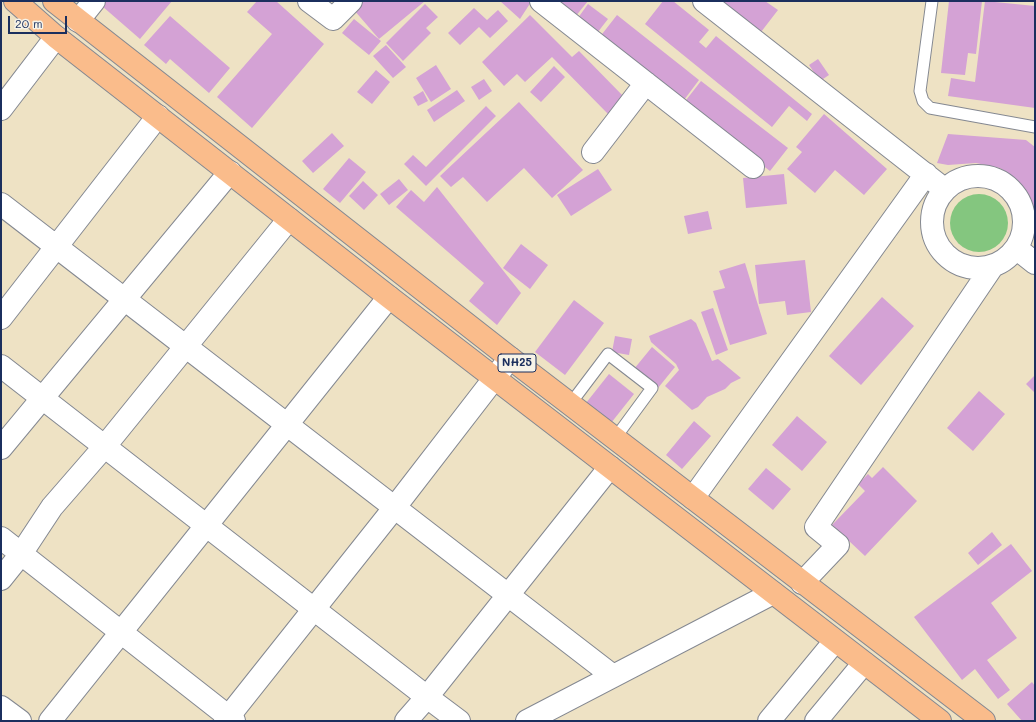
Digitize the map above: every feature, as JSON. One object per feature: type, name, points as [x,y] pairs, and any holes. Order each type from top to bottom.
[{"type":"main road","name":"NH25","points":[[15,1],[56,37],[389,297],[940,721]]},
{"type":"main road","name":"NH25","points":[[54,1],[510,358],[571,402],[802,583],[984,721]]},
{"type":"street","points":[[78,21],[94,1]]},
{"type":"street","points":[[309,1],[333,19],[351,1]]},
{"type":"street","points":[[541,1],[753,167]]},
{"type":"street","points":[[704,1],[944,189]]},
{"type":"street","points":[[1,110],[56,37]]},
{"type":"street","points":[[593,152],[646,83]]},
{"type":"street","points":[[1,318],[158,116]]},
{"type":"street","points":[[1,448],[230,172]]},
{"type":"street","points":[[693,498],[926,174]]},
{"type":"street","points":[[979,175],[989,177],[1004,184],[1017,198],[1024,213],[1025,223],[1020,242],[1007,259],[992,267],[976,269],[956,264],[944,254],[934,240],[931,216],[935,202],[944,189],[954,181],[979,175]]},
{"type":"street","points":[[1,204],[56,248],[125,299],[613,676]]},
{"type":"street","points":[[1,579],[21,554],[52,507],[105,446],[289,219]]},
{"type":"street","points":[[1016,248],[1035,263]]},
{"type":"street","points":[[802,583],[838,545],[816,527],[992,267]]},
{"type":"street","points":[[50,721],[122,633],[389,297]]},
{"type":"street","points":[[1,538],[122,633],[229,720],[496,378],[510,358]]},
{"type":"street","points":[[1,366],[459,721]]},
{"type":"street","points":[[406,721],[427,697],[610,467]]},
{"type":"street","points":[[527,721],[772,593]]},
{"type":"street","points":[[769,721],[835,641]]},
{"type":"street","points":[[816,721],[864,663]]},
{"type":"street","points":[[1,707],[20,721]]},
{"type":"lane","points":[[932,1],[920,91],[923,101],[930,108],[1035,128]]},
{"type":"lane","points":[[571,402],[608,354],[652,388],[616,437]]},
{"type":"green space","points":[[979,194],[990,196],[1003,207],[1006,212],[1008,223],[1006,234],[995,247],[990,250],[979,252],[968,250],[955,239],[952,234],[950,223],[952,212],[963,199],[968,196]]},
{"type":"building","points":[[106,1],[172,1],[140,39],[102,6]]},
{"type":"building","points":[[257,1],[276,1],[324,44],[252,128],[217,97],[272,34],[247,12]]},
{"type":"building","points":[[364,1],[425,1],[379,39],[354,10]]},
{"type":"building","points":[[500,1],[530,1],[531,2],[520,19]]},
{"type":"building","points":[[547,1],[588,1],[571,22]]},
{"type":"building","points":[[663,1],[673,1],[709,30],[699,42],[706,48],[716,36],[812,114],[807,121],[789,106],[772,127],[645,24]]},
{"type":"building","points":[[722,1],[765,1],[778,10],[761,32]]},
{"type":"building","points":[[949,1],[982,1],[976,54],[968,53],[965,75],[941,73]]},
{"type":"building","points":[[985,1],[1035,6],[1035,108],[948,96],[951,78],[975,82]]},
{"type":"building","points":[[425,4],[438,17],[426,28],[431,33],[403,61],[386,43]]},
{"type":"building","points":[[588,4],[608,19],[594,37],[575,22]]},
{"type":"building","points":[[474,8],[487,20],[498,10],[508,21],[490,38],[479,27],[460,45],[448,33]]},
{"type":"building","points":[[530,15],[572,57],[579,51],[626,99],[609,115],[552,57],[525,82],[517,74],[504,86],[482,62]]},
{"type":"building","points":[[617,15],[699,80],[681,104],[599,38]]},
{"type":"building","points":[[170,16],[230,68],[209,93],[170,59],[166,64],[144,45]]},
{"type":"building","points":[[354,19],[381,41],[369,55],[342,33]]},
{"type":"building","points":[[386,45],[406,67],[393,78],[373,56]]},
{"type":"building","points":[[818,59],[829,75],[820,81],[809,65]]},
{"type":"building","points":[[436,65],[451,89],[431,102],[416,78]]},
{"type":"building","points":[[554,66],[565,77],[541,102],[530,92]]},
{"type":"building","points":[[376,70],[390,82],[372,104],[357,92]]},
{"type":"building","points":[[484,79],[492,91],[479,100],[471,87]]},
{"type":"building","points":[[701,81],[788,148],[770,171],[683,104]]},
{"type":"building","points":[[457,90],[465,101],[434,122],[427,110]]},
{"type":"building","points":[[423,91],[428,101],[418,106],[413,97]]},
{"type":"building","points":[[519,102],[583,170],[552,198],[524,168],[487,202],[463,177],[451,187],[440,176]]},
{"type":"building","points":[[486,106],[496,116],[426,186],[404,164],[413,155],[426,167]]},
{"type":"building","points":[[824,114],[887,169],[864,195],[835,170],[815,193],[787,169],[802,152],[796,147]]},
{"type":"building","points":[[332,133],[344,146],[313,173],[302,161]]},
{"type":"building","points":[[948,134],[1026,140],[1035,147],[1035,216],[1031,202],[1023,188],[1011,175],[1000,168],[976,163],[948,165],[937,163]]},
{"type":"building","points":[[349,158],[366,172],[340,203],[323,189]]},
{"type":"building","points":[[598,169],[612,190],[571,216],[557,195]]},
{"type":"building","points":[[784,174],[787,204],[746,208],[743,178]]},
{"type":"building","points":[[399,179],[408,190],[389,205],[380,194]]},
{"type":"building","points":[[363,181],[378,195],[364,210],[349,196]]},
{"type":"building","points":[[437,187],[521,293],[497,325],[469,301],[484,283],[396,207],[411,190],[424,202]]},
{"type":"building","points":[[708,211],[712,229],[688,234],[684,216]]},
{"type":"building","points":[[521,244],[548,265],[530,289],[503,268]]},
{"type":"building","points":[[805,260],[811,312],[787,315],[785,301],[759,304],[755,265]]},
{"type":"building","points":[[745,263],[767,334],[730,345],[713,291],[725,288],[719,271]]},
{"type":"building","points":[[882,297],[914,326],[861,385],[829,356]]},
{"type":"building","points":[[574,300],[604,323],[565,375],[535,352]]},
{"type":"building","points":[[713,308],[728,350],[716,355],[701,312]]},
{"type":"building","points":[[691,319],[696,323],[712,361],[718,359],[741,378],[731,383],[725,389],[707,397],[698,407],[692,410],[665,386],[679,370],[676,364],[651,342],[649,336]]},
{"type":"building","points":[[615,336],[632,339],[629,355],[612,352]]},
{"type":"building","points":[[652,347],[675,367],[658,388],[634,369]]},
{"type":"building","points":[[609,374],[634,394],[611,423],[586,403]]},
{"type":"building","points":[[1035,375],[1035,393],[1026,384]]},
{"type":"building","points":[[979,391],[1005,414],[973,451],[947,428]]},
{"type":"building","points":[[797,416],[827,442],[802,471],[772,445]]},
{"type":"building","points":[[694,421],[711,436],[682,469],[666,455]]},
{"type":"building","points":[[883,467],[917,501],[865,556],[832,525],[865,491],[858,484],[868,474],[872,478]]},
{"type":"building","points":[[766,468],[791,489],[773,510],[748,489]]},
{"type":"building","points":[[992,532],[1002,545],[978,565],[968,553]]},
{"type":"building","points":[[1011,544],[1032,571],[991,603],[1017,638],[987,660],[1010,690],[998,699],[975,669],[962,680],[914,617]]},
{"type":"building","points":[[1032,682],[1035,686],[1035,721],[1022,721],[1007,704]]}]
